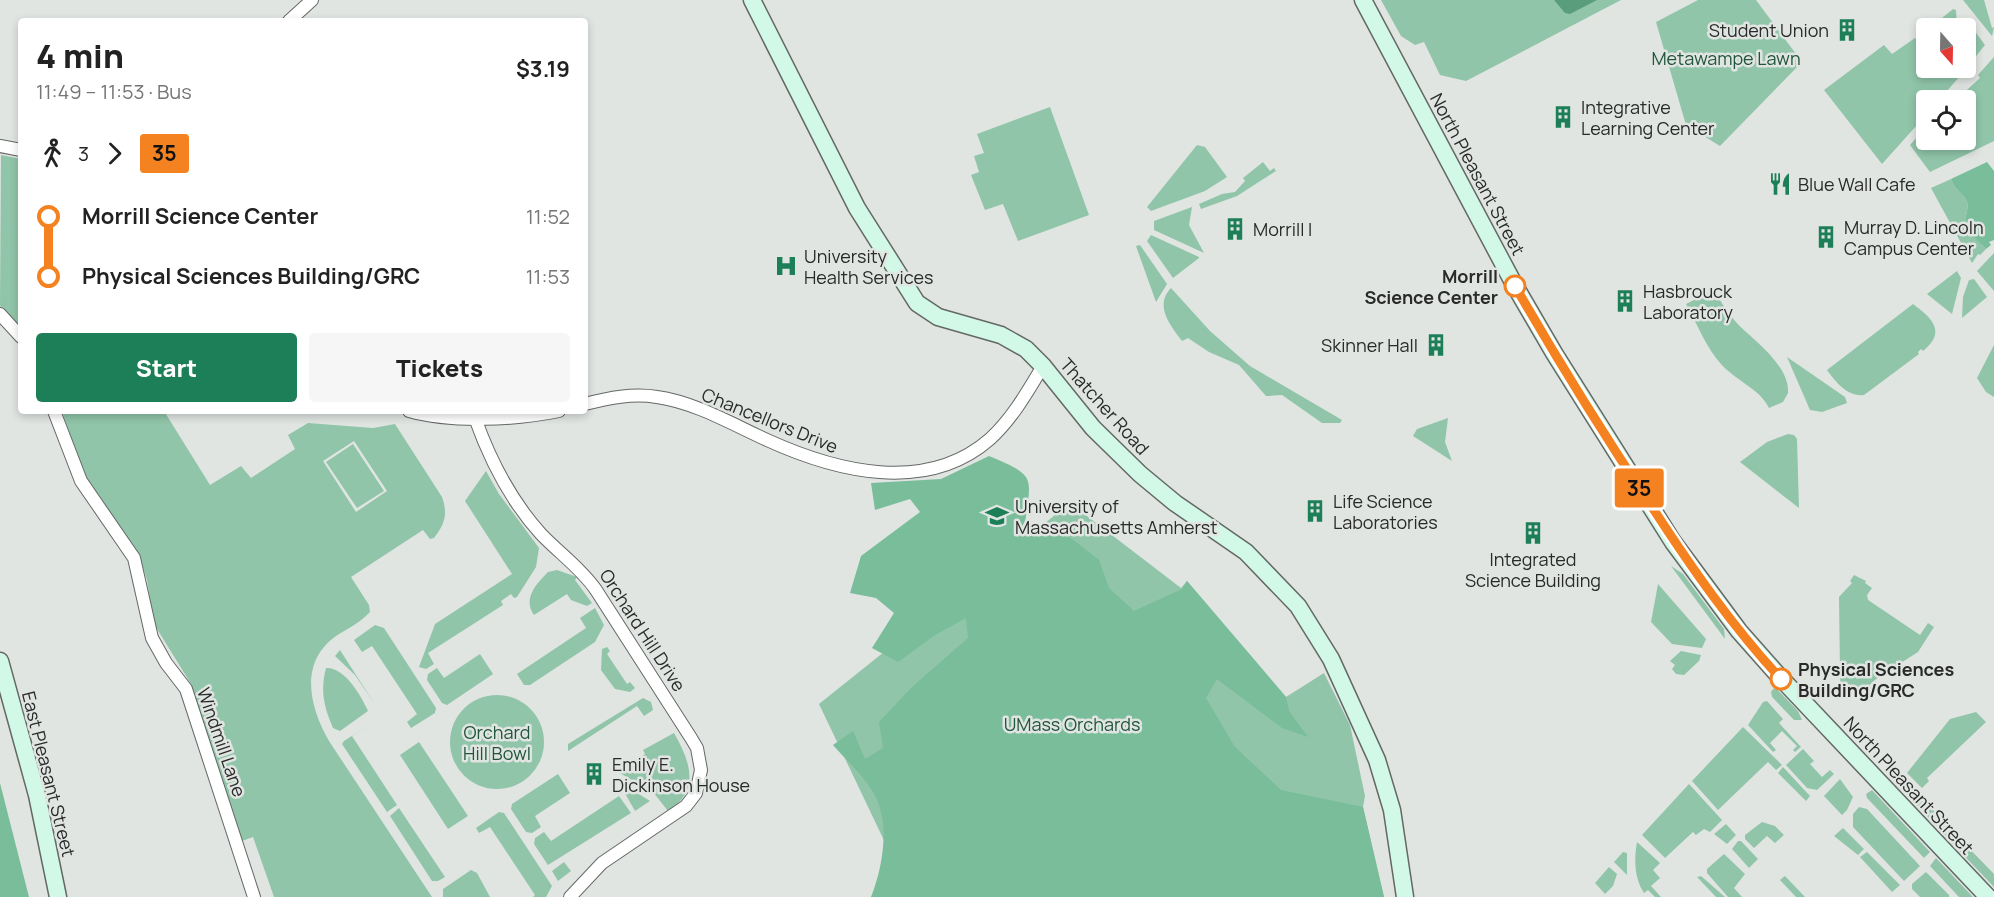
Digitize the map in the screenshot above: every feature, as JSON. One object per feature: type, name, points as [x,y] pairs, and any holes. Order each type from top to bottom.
[{"type":"main road","name":"Thatcher Road","points":[[753,0],[857,208],[911,296],[924,309],[938,317],[1001,335],[1026,349],[1094,428],[1140,474],[1175,503],[1246,552],[1298,606],[1335,667],[1377,760],[1393,817],[1405,897]]},
{"type":"main road","name":"North Pleasant Street","points":[[1363,0],[1526,305],[1673,542],[1739,631],[1778,675],[1988,897]]},
{"type":"main road","name":"East Pleasant Street","points":[[0,661],[37,795],[58,897]]},
{"type":"street","points":[[292,18],[312,0]]},
{"type":"street","points":[[0,146],[18,149]]},
{"type":"street","points":[[0,314],[18,334]]},
{"type":"street","name":"Chancellors Drive","points":[[588,403],[619,397],[659,397],[704,412],[789,450],[838,467],[880,473],[907,472],[942,465],[979,448],[1010,418],[1043,366]]},
{"type":"street","name":"Windmill Lane","points":[[55,414],[81,481],[134,558],[152,638],[166,663],[186,688],[254,897]]},
{"type":"street","points":[[423,414],[442,418],[523,414]]},
{"type":"street","name":"Orchard Hill Drive","points":[[475,418],[495,467],[516,502],[541,534],[584,572],[597,590],[686,729],[701,762],[700,780],[686,806],[590,872],[570,897]]},
{"type":"green space","points":[[1381,0],[1621,0],[1466,81],[1440,75],[1424,42],[1415,45],[1401,36]]},
{"type":"green space","name":"Metawampe Lawn","points":[[1698,0],[1756,0],[1802,62],[1720,146],[1686,125],[1656,22]]},
{"type":"green space","points":[[1963,0],[1984,0],[1992,28],[1994,27],[1992,36]]},
{"type":"green space","points":[[1953,9],[1956,10],[1956,18],[1942,18]]},
{"type":"green space","points":[[1976,33],[1985,45],[1976,56]]},
{"type":"green space","points":[[1915,38],[1916,78],[1958,78],[1948,90],[1916,90],[1916,126],[1882,164],[1824,90],[1884,45],[1892,54]]},
{"type":"green space","points":[[1994,57],[1994,141],[1976,150],[1976,90],[1967,90],[1980,78],[1978,75]]},
{"type":"green space","points":[[1050,107],[1089,215],[1018,241],[1003,204],[985,210],[971,175],[979,172],[974,156],[984,153],[977,134]]},
{"type":"green space","points":[[1916,138],[1916,150],[1975,150],[1930,172],[1910,145]]},
{"type":"green space","points":[[1197,145],[1205,147],[1227,177],[1205,191],[1151,211],[1147,207]]},
{"type":"green space","points":[[1,155],[18,158],[18,326],[0,306]]},
{"type":"green space","points":[[1263,162],[1270,171],[1274,168],[1276,171],[1237,196],[1201,209],[1199,204],[1222,194],[1235,192],[1245,181],[1243,178]]},
{"type":"green space","points":[[1987,162],[1994,171],[1994,240],[1989,242],[1991,245],[1986,249],[1967,227],[1967,202],[1951,179]]},
{"type":"green space","points":[[1951,179],[1967,202],[1966,222],[1970,230],[1986,249],[1980,255],[1978,254],[1972,263],[1931,188]]},
{"type":"green space","points":[[1192,207],[1189,225],[1204,253],[1154,230],[1154,221]]},
{"type":"green space","points":[[1151,235],[1199,258],[1173,278],[1147,241]]},
{"type":"green space","points":[[1140,245],[1167,284],[1156,302],[1136,246]]},
{"type":"green space","points":[[1994,253],[1994,291],[1977,271]]},
{"type":"green space","points":[[1957,271],[1961,278],[1952,314],[1927,294]]},
{"type":"green space","points":[[1974,279],[1987,297],[1962,318],[1963,297],[1969,280]]},
{"type":"green space","points":[[1171,288],[1210,331],[1250,366],[1342,420],[1340,423],[1322,423],[1282,395],[1266,396],[1239,365],[1209,352],[1188,338],[1182,341],[1169,322],[1164,308],[1166,295]]},
{"type":"green space","points":[[1714,290],[1735,321],[1768,352],[1783,372],[1788,393],[1783,402],[1769,408],[1760,395],[1727,370],[1711,351],[1686,304]]},
{"type":"green space","points":[[1913,304],[1931,320],[1934,326],[1934,338],[1930,344],[1864,395],[1852,394],[1843,388],[1827,370]]},
{"type":"green space","points":[[1994,345],[1994,397],[1986,392],[1977,378]]},
{"type":"green space","points":[[1787,357],[1845,397],[1847,403],[1822,412],[1810,410]]},
{"type":"green space","points":[[63,414],[166,414],[210,485],[241,466],[251,478],[295,449],[288,435],[308,423],[373,428],[395,424],[442,497],[445,509],[443,523],[434,538],[430,539],[423,530],[351,577],[369,605],[370,612],[324,647],[316,659],[311,686],[317,714],[329,741],[432,897],[274,897],[253,837],[242,841],[191,684],[154,624],[147,580],[139,555],[84,476]],"holes":[[[354,441],[387,491],[356,512],[323,461]]]},
{"type":"green space","points":[[1448,418],[1445,442],[1452,461],[1413,436],[1417,429]]},
{"type":"green space","points":[[1788,434],[1794,435],[1797,439],[1799,508],[1740,462],[1767,442]]},
{"type":"green space","points":[[353,444],[384,491],[357,508],[326,462]]},
{"type":"green space","name":"UMass Orchards","points":[[989,456],[1016,468],[1027,480],[1029,496],[1025,524],[1063,532],[1099,560],[1109,588],[1134,611],[1182,589],[1187,581],[1286,697],[1289,711],[1308,737],[1282,728],[1217,679],[1206,698],[1235,747],[1281,790],[1363,807],[1384,897],[871,897],[882,858],[883,830],[879,804],[869,786],[833,745],[853,731],[865,759],[883,748],[879,722],[913,686],[968,638],[966,618],[935,635],[898,662],[872,648],[894,613],[876,598],[850,593],[861,556],[920,512],[910,499],[875,510],[871,483],[941,479]]},
{"type":"green space","points":[[486,471],[499,494],[539,548],[536,567],[517,597],[514,598],[511,594],[501,601],[503,605],[428,653],[434,664],[426,669],[419,667],[435,624],[512,574],[465,501]]},
{"type":"green space","name":"UMass Orchards","points":[[1070,503],[1181,588],[1187,581],[1286,697],[1324,673],[1350,725],[1365,796],[1363,807],[1384,897],[911,897],[819,704]]},
{"type":"green space","points":[[1671,566],[1683,574],[1724,629],[1725,639]]},
{"type":"green space","points":[[557,570],[577,577],[575,580],[592,603],[587,606],[571,600],[567,594],[534,615],[530,603],[532,592],[548,572]]},
{"type":"green space","points":[[1854,575],[1866,581],[1865,583],[1872,588],[1867,595],[1868,600],[1920,635],[1928,623],[1934,627],[1918,652],[1876,679],[1861,693],[1848,684],[1841,687],[1840,676],[1854,676],[1857,679],[1864,672],[1862,669],[1856,674],[1840,673],[1839,597],[1852,583],[1850,581]]},
{"type":"green space","points":[[1658,584],[1706,639],[1702,648],[1672,644],[1651,622]]},
{"type":"green space","points":[[595,608],[604,625],[595,642],[530,685],[524,685],[517,674],[586,628],[580,618]]},
{"type":"green space","points":[[375,625],[384,628],[436,708],[435,713],[411,728],[407,722],[417,714],[372,646],[362,652],[354,640]]},
{"type":"green space","points":[[607,647],[610,651],[607,654],[627,684],[630,682],[635,688],[630,692],[615,689],[601,670],[602,649]]},
{"type":"green space","points":[[340,650],[374,703],[355,675],[335,656]]},
{"type":"green space","points":[[1681,651],[1701,655],[1699,661],[1684,675],[1676,674],[1672,669],[1675,665],[1670,661]]},
{"type":"green space","points":[[480,654],[493,674],[447,705],[442,703],[427,680],[428,674],[437,668],[444,678]]},
{"type":"green space","points":[[326,668],[340,672],[346,677],[368,711],[340,731],[333,728],[325,706],[323,684]]},
{"type":"green space","points":[[1775,687],[1798,711],[1802,720],[1794,720],[1772,697],[1771,692]]},
{"type":"green space","name":"Orchard Hill Bowl","points":[[497,695],[515,699],[530,709],[540,724],[544,742],[540,760],[530,775],[515,785],[497,789],[479,785],[464,775],[454,760],[450,742],[454,724],[464,709],[479,699]]},
{"type":"green space","points":[[643,698],[651,702],[653,710],[644,716],[637,706],[568,751],[568,744]]},
{"type":"green space","points":[[1767,701],[1783,719],[1779,723],[1801,747],[1795,752],[1793,750],[1797,746],[1782,731],[1770,743],[1776,750],[1773,752],[1748,725],[1763,702]]},
{"type":"green space","points":[[1976,712],[1986,722],[1927,778],[1929,781],[1922,788],[1907,773],[1950,719]]},
{"type":"green space","points":[[375,721],[352,736],[397,805],[387,812],[342,744],[344,741]]},
{"type":"green space","points":[[1743,727],[1782,765],[1776,770],[1768,762],[1718,810],[1692,781]]},
{"type":"green space","points":[[674,733],[688,764],[689,784],[678,803],[668,811],[653,792],[618,772],[645,754],[643,750]]},
{"type":"green space","points":[[419,742],[468,816],[448,829],[400,755]]},
{"type":"green space","points":[[1803,749],[1814,761],[1810,764],[1822,777],[1830,770],[1834,774],[1817,790],[1807,788],[1786,765]]},
{"type":"green space","points":[[1783,767],[1810,796],[1806,801],[1778,773]]},
{"type":"green space","points":[[558,774],[570,793],[535,816],[541,827],[532,833],[526,832],[511,809],[512,804]]},
{"type":"green space","points":[[1903,778],[1953,831],[1947,837],[1897,784]]},
{"type":"green space","points":[[1840,779],[1853,797],[1842,815],[1824,796]]},
{"type":"green space","points":[[618,781],[650,801],[635,811]]},
{"type":"green space","points":[[0,783],[29,897],[0,897]]},
{"type":"green space","points":[[1689,784],[1722,820],[1710,832],[1704,829],[1696,835],[1693,832],[1665,858],[1642,835]]},
{"type":"green space","points":[[1872,790],[1930,852],[1924,858],[1867,798],[1866,794]]},
{"type":"green space","points":[[619,796],[631,813],[548,865],[534,844],[535,838],[544,832],[551,841]]},
{"type":"green space","points":[[1859,807],[1867,809],[1920,866],[1904,881],[1853,827],[1853,814]]},
{"type":"green space","points":[[399,808],[445,877],[432,881],[390,816]]},
{"type":"green space","points":[[499,812],[504,813],[552,886],[546,897],[533,897],[535,895],[490,827],[479,833],[476,828]]},
{"type":"green space","points":[[1762,822],[1775,826],[1784,835],[1775,843],[1767,836],[1754,848],[1745,839],[1745,835]]},
{"type":"green space","points":[[1726,824],[1736,835],[1727,844],[1714,834]]},
{"type":"green space","points":[[1843,828],[1864,849],[1858,855],[1834,836]]},
{"type":"green space","points":[[1958,837],[1994,874],[1994,887],[1952,843]]},
{"type":"green space","points":[[1738,841],[1741,841],[1758,859],[1749,868],[1732,849]]},
{"type":"green space","points":[[1637,842],[1660,863],[1653,870],[1660,878],[1651,886],[1661,897],[1655,897],[1648,890],[1644,893],[1638,881],[1635,855]]},
{"type":"green space","points":[[1623,852],[1627,853],[1627,875],[1614,862]]},
{"type":"green space","points":[[1867,852],[1900,885],[1892,892],[1860,857]]},
{"type":"green space","points":[[1724,854],[1745,874],[1734,888],[1742,897],[1728,897],[1707,873],[1707,869]]},
{"type":"green space","points":[[1936,858],[1973,897],[1959,897],[1930,866]]},
{"type":"green space","points":[[564,862],[571,871],[558,881],[552,871]]},
{"type":"green space","points":[[1609,867],[1617,874],[1613,886],[1605,894],[1595,883]]},
{"type":"green space","points":[[471,870],[477,873],[490,897],[443,897],[443,889]]},
{"type":"green space","points":[[1926,872],[1949,897],[1920,897],[1912,889],[1912,884]]},
{"type":"green space","points":[[1701,876],[1725,897],[1716,897],[1697,877]]},
{"type":"green space","points":[[1785,876],[1805,897],[1796,897],[1780,880]]},
{"type":"shaded area","points":[[1554,0],[1597,0],[1570,14],[1565,13]]},
{"type":"bus line","name":"35","points":[[1515,286],[1554,353],[1673,542],[1739,631],[1781,679]]},
{"type":"place","name":"Student Union","points":[[1847,30]]},
{"type":"place","name":"Integrative Learning Center","points":[[1563,117]]},
{"type":"place","name":"Blue Wall Cafe","points":[[1780,184]]},
{"type":"place","name":"Morrill I","points":[[1235,229]]},
{"type":"place","name":"Murray D. Lincoln Campus Center","points":[[1826,237]]},
{"type":"place","name":"University Health Services","points":[[786,266]]},
{"type":"place","name":"Morrill Science Center","points":[[1515,286]]},
{"type":"place","name":"Hasbrouck Laboratory","points":[[1625,301]]},
{"type":"place","name":"Skinner Hall","points":[[1436,345]]},
{"type":"place","name":"Life Science Laboratories","points":[[1315,511]]},
{"type":"place","name":"University of Massachusetts Amherst","points":[[997,516]]},
{"type":"place","name":"Integrated Science Building","points":[[1533,533]]},
{"type":"place","name":"Physical Sciences Building/GRC","points":[[1781,679]]},
{"type":"place","name":"Emily E. Dickinson House","points":[[594,774]]}]
